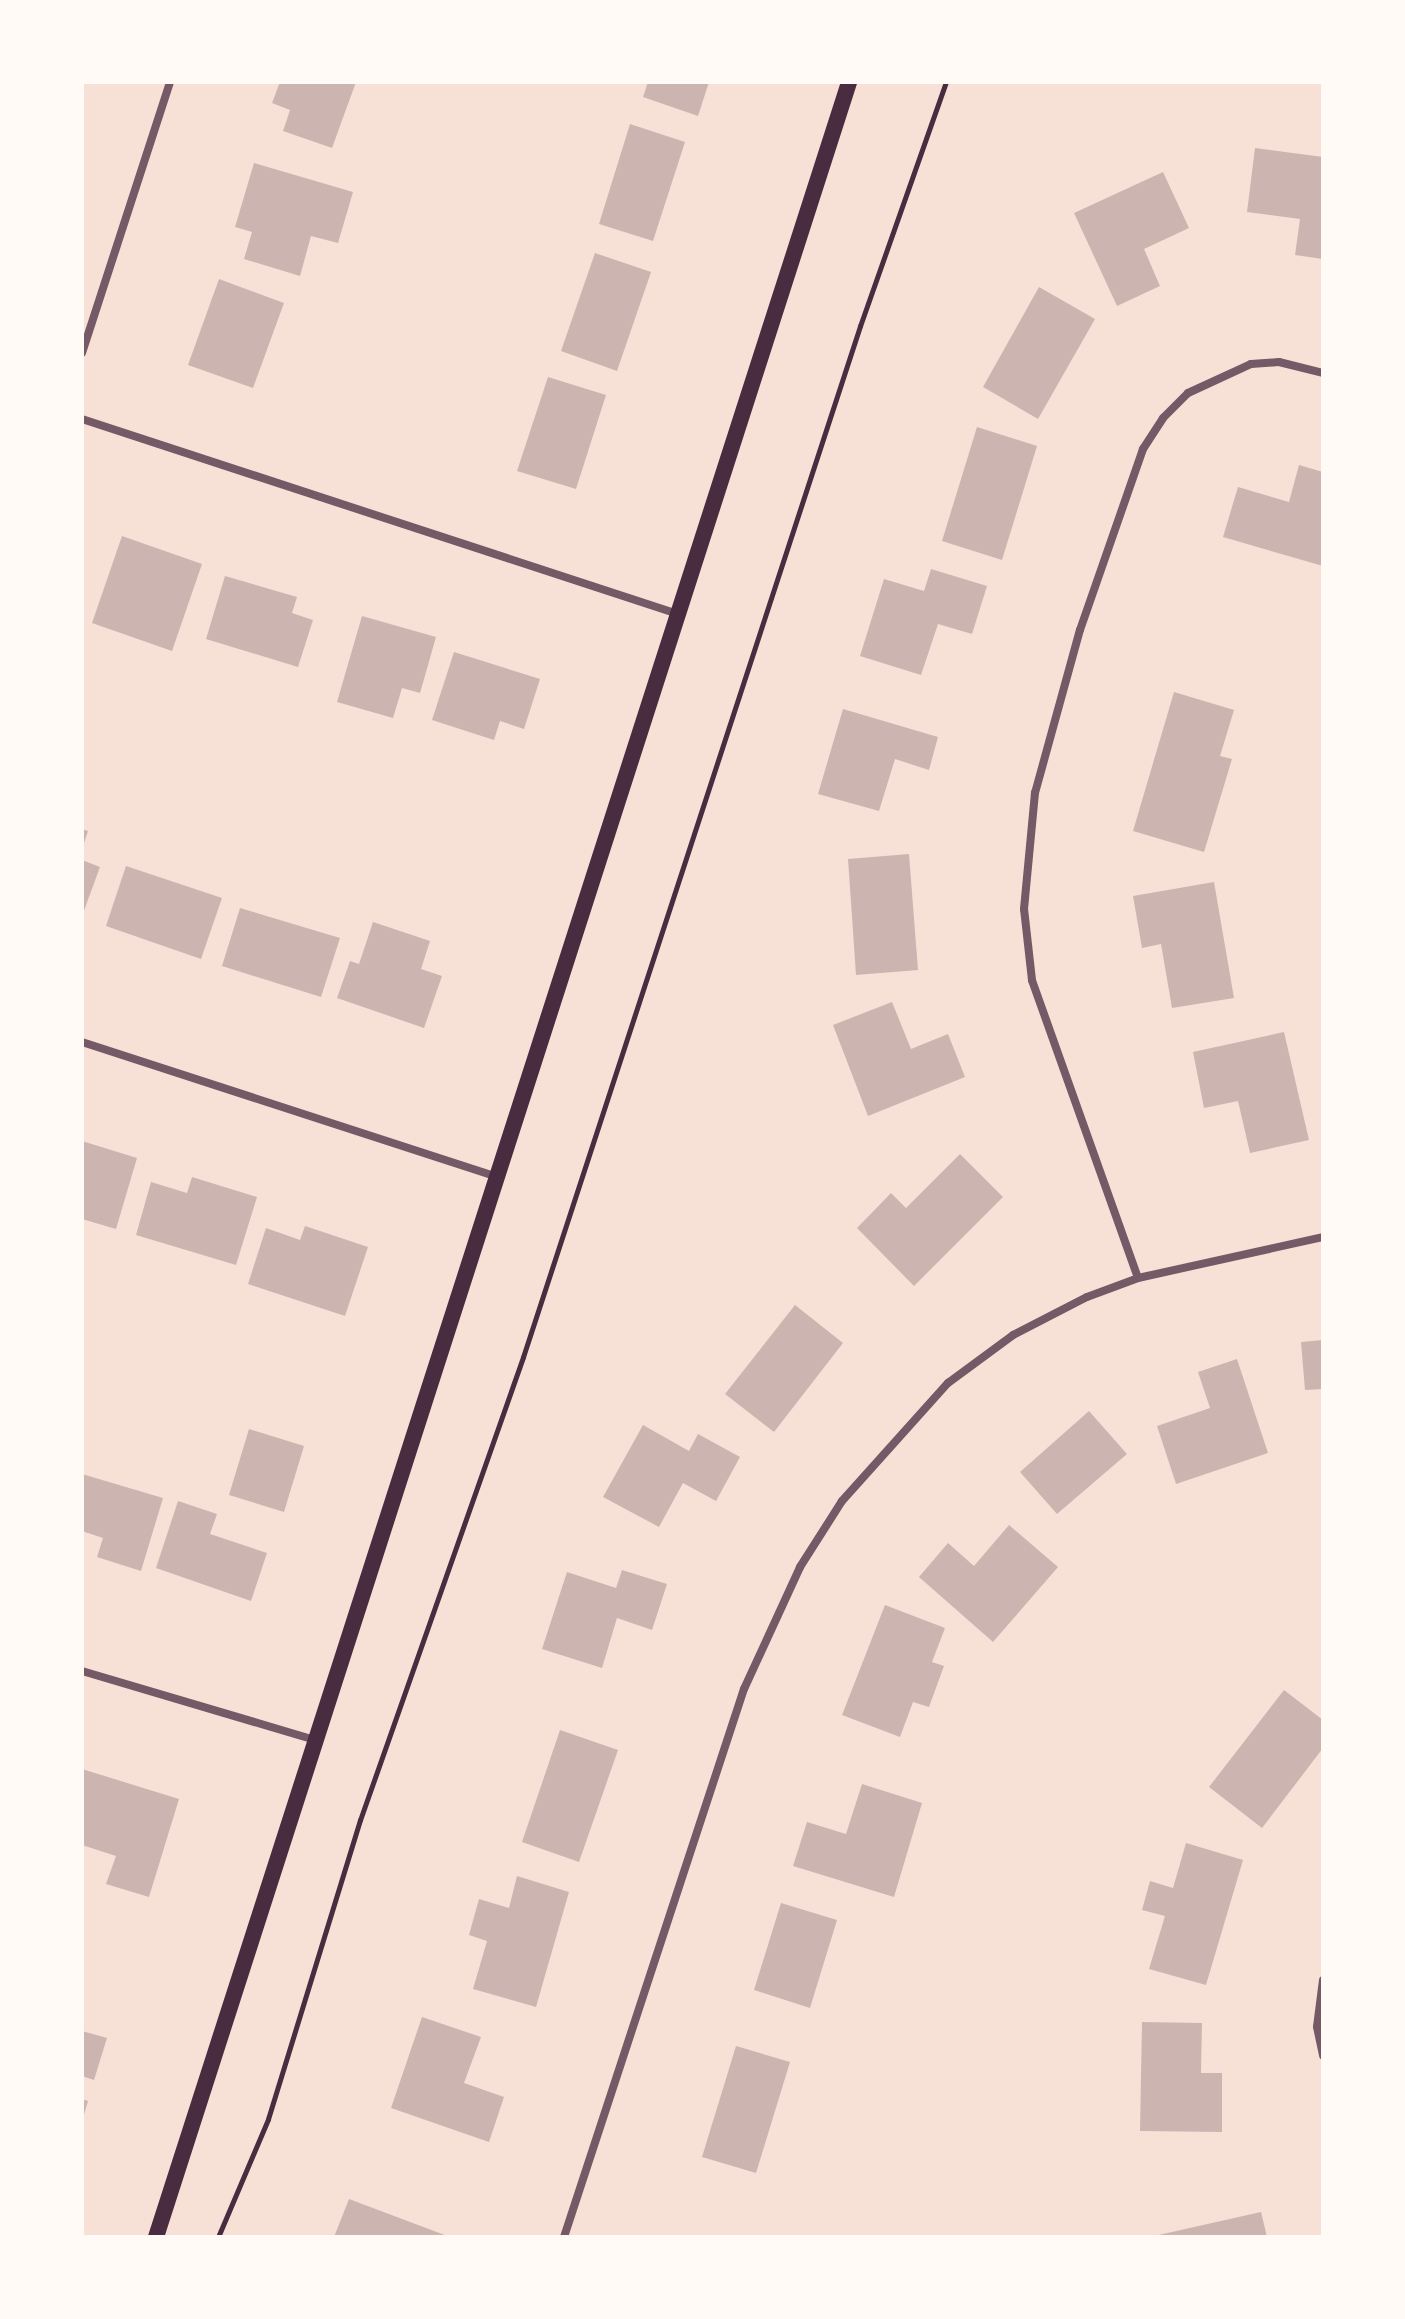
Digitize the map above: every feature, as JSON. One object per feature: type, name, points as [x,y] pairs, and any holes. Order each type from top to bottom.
[{"type":"main road","points":[[156,2237],[849,82]]},
{"type":"street","points":[[82,353],[170,82]]},
{"type":"street","points":[[1138,1278],[1032,980],[1024,909],[1035,793],[1076,644],[1143,449],[1163,418],[1198,387],[1251,364],[1279,362],[1323,373]]},
{"type":"street","points":[[82,419],[680,615]]},
{"type":"street","points":[[82,1042],[498,1177]]},
{"type":"street","points":[[564,2237],[744,1689],[810,1550],[887,1447],[948,1383],[1013,1335],[1087,1297],[1138,1278],[1323,1237]]},
{"type":"street","points":[[82,1671],[316,1740]]},
{"type":"street","points":[[1323,1980],[1317,2027],[1323,2055]]},
{"type":"path","points":[[218,2237],[268,2119],[360,1820],[533,1327],[845,371],[946,82]]},
{"type":"building","points":[[280,82],[356,82],[332,148],[283,131],[290,110],[272,103]]},
{"type":"building","points":[[648,82],[709,82],[698,116],[643,97]]},
{"type":"building","points":[[630,124],[685,142],[653,241],[599,224]]},
{"type":"building","points":[[1255,148],[1323,157],[1323,259],[1295,255],[1300,219],[1247,212]]},
{"type":"building","points":[[254,163],[353,192],[338,243],[311,236],[300,276],[244,259],[252,232],[235,227]]},
{"type":"building","points":[[1163,172],[1189,228],[1144,249],[1160,286],[1117,306],[1074,213]]},
{"type":"building","points":[[595,253],[651,272],[617,371],[561,351]]},
{"type":"building","points":[[219,279],[284,303],[253,388],[188,365]]},
{"type":"building","points":[[1039,287],[1095,319],[1038,419],[983,387]]},
{"type":"building","points":[[548,377],[606,395],[576,489],[517,471]]},
{"type":"building","points":[[977,427],[1037,446],[1002,560],[942,541]]},
{"type":"building","points":[[1299,465],[1323,472],[1323,566],[1223,537],[1238,487],[1289,502]]},
{"type":"building","points":[[122,536],[202,564],[172,651],[92,623]]},
{"type":"building","points":[[931,569],[987,586],[972,634],[938,624],[921,675],[860,656],[884,579],[924,591]]},
{"type":"building","points":[[225,576],[297,597],[292,613],[313,620],[298,667],[206,639]]},
{"type":"building","points":[[362,616],[436,637],[420,693],[402,688],[393,718],[337,702]]},
{"type":"building","points":[[454,652],[540,679],[524,729],[500,721],[494,740],[432,720]]},
{"type":"building","points":[[1174,692],[1234,710],[1220,756],[1232,759],[1204,852],[1133,831]]},
{"type":"building","points":[[843,709],[938,737],[929,770],[895,759],[879,811],[818,794]]},
{"type":"building","points":[[82,829],[88,831],[82,849]]},
{"type":"building","points":[[909,854],[918,970],[856,975],[848,859]]},
{"type":"building","points":[[82,860],[100,867],[82,916]]},
{"type":"building","points":[[126,866],[222,898],[201,959],[106,926]]},
{"type":"building","points":[[1214,882],[1234,998],[1172,1008],[1161,944],[1142,948],[1133,896]]},
{"type":"building","points":[[240,908],[340,938],[321,997],[222,966]]},
{"type":"building","points":[[373,922],[430,941],[421,969],[442,976],[424,1028],[337,998],[350,961],[359,964]]},
{"type":"building","points":[[892,1002],[911,1049],[948,1034],[965,1077],[868,1116],[833,1025]]},
{"type":"building","points":[[1284,1032],[1309,1140],[1250,1153],[1238,1101],[1204,1108],[1193,1052]]},
{"type":"building","points":[[82,1141],[137,1158],[116,1229],[82,1219]]},
{"type":"building","points":[[960,1154],[1003,1197],[914,1286],[857,1228],[891,1193],[906,1208]]},
{"type":"building","points":[[192,1177],[257,1197],[236,1265],[136,1235],[151,1182],[187,1193]]},
{"type":"building","points":[[305,1226],[368,1247],[345,1316],[248,1284],[266,1228],[300,1240]]},
{"type":"building","points":[[795,1305],[843,1343],[774,1432],[725,1394]]},
{"type":"building","points":[[1323,1340],[1323,1389],[1305,1390],[1301,1342]]},
{"type":"building","points":[[1237,1359],[1268,1453],[1176,1484],[1157,1426],[1210,1408],[1198,1372]]},
{"type":"building","points":[[1089,1411],[1127,1454],[1057,1514],[1020,1472]]},
{"type":"building","points":[[643,1425],[689,1451],[698,1434],[740,1457],[716,1501],[683,1483],[659,1527],[603,1497]]},
{"type":"building","points":[[249,1429],[304,1446],[284,1512],[229,1495]]},
{"type":"building","points":[[82,1474],[163,1498],[141,1571],[97,1557],[103,1538],[82,1531]]},
{"type":"building","points":[[178,1501],[217,1514],[210,1534],[267,1553],[251,1601],[156,1568]]},
{"type":"building","points":[[1009,1525],[1058,1567],[993,1642],[919,1577],[948,1543],[974,1566]]},
{"type":"building","points":[[622,1570],[667,1584],[652,1630],[617,1618],[602,1668],[542,1649],[567,1572],[616,1588]]},
{"type":"building","points":[[885,1605],[945,1628],[932,1662],[944,1666],[929,1707],[913,1702],[900,1737],[842,1715]]},
{"type":"building","points":[[1284,1690],[1323,1720],[1323,1748],[1262,1828],[1209,1787]]},
{"type":"building","points":[[560,1730],[618,1750],[579,1862],[522,1842]]},
{"type":"building","points":[[82,1769],[179,1799],[149,1897],[106,1884],[116,1856],[82,1845]]},
{"type":"building","points":[[862,1784],[922,1803],[894,1897],[793,1866],[807,1822],[846,1834]]},
{"type":"building","points":[[1186,1843],[1243,1860],[1206,1985],[1149,1969],[1165,1916],[1142,1910],[1150,1881],[1173,1888]]},
{"type":"building","points":[[517,1876],[569,1892],[536,2007],[473,1989],[487,1941],[469,1935],[479,1899],[509,1908]]},
{"type":"building","points":[[781,1903],[837,1920],[810,2008],[754,1990]]},
{"type":"building","points":[[422,2017],[481,2037],[464,2083],[504,2097],[489,2142],[391,2108]]},
{"type":"building","points":[[1142,2022],[1202,2023],[1201,2073],[1222,2073],[1222,2132],[1140,2131]]},
{"type":"building","points":[[82,2031],[107,2038],[94,2080],[82,2076]]},
{"type":"building","points":[[736,2046],[790,2062],[756,2173],[702,2157]]},
{"type":"building","points":[[82,2099],[88,2101],[83,2118],[82,2118]]},
{"type":"building","points":[[349,2199],[450,2237],[334,2237]]},
{"type":"building","points":[[1261,2212],[1267,2237],[1154,2237],[1154,2236]]}]
